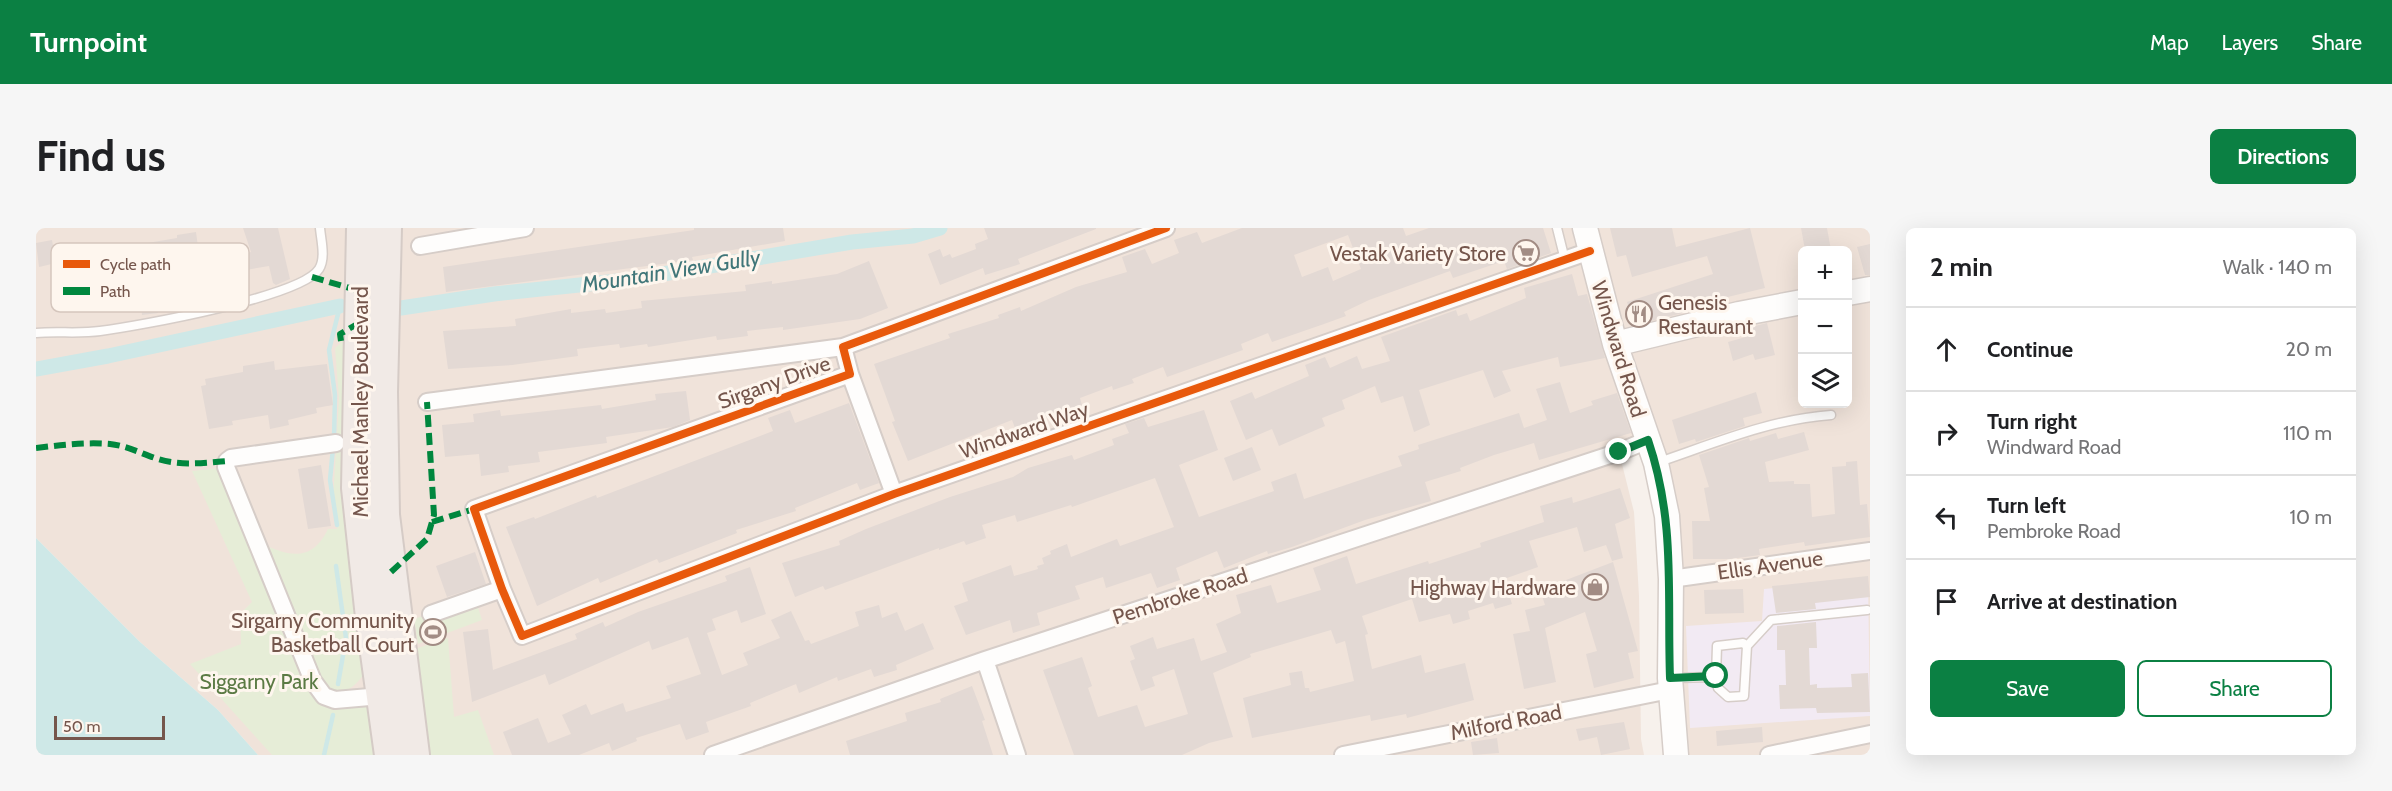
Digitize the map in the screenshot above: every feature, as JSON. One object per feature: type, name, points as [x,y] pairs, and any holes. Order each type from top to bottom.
[{"type":"highway","name":"Michael Manley Boulevard","points":[[361,228],[356,488],[389,755]]},
{"type":"highway","name":"Michael Manley Boulevard","points":[[387,228],[383,392],[386,515],[392,582],[415,755]]},
{"type":"main road","name":"Windward Road","points":[[1587,239],[1615,344],[1656,463],[1667,516],[1671,579],[1670,684],[1676,755]]},
{"type":"main road","points":[[1852,292],[1870,289]]},
{"type":"main road","points":[[1615,344],[1739,314],[1798,303]]},
{"type":"street","points":[[420,246],[525,228]]},
{"type":"street","name":"Sirgany Drive","points":[[502,589],[474,509],[850,374],[843,347],[1166,228]]},
{"type":"street","name":"Windward Way","points":[[502,589],[522,636],[894,494],[1565,260],[1587,239]]},
{"type":"street","points":[[427,402],[843,347]]},
{"type":"street","points":[[850,374],[894,494]]},
{"type":"street","name":"Pembroke Road","points":[[713,755],[985,660],[1619,452],[1648,440]]},
{"type":"street","points":[[336,443],[231,458],[227,461],[226,467],[313,681],[324,696],[335,700],[381,696]]},
{"type":"street","name":"Ellis Avenue","points":[[1671,579],[1870,551]]},
{"type":"street","points":[[431,614],[502,589]]},
{"type":"street","points":[[985,660],[1017,755]]},
{"type":"street","name":"Milford Road","points":[[1342,755],[1670,684]]},
{"type":"street","points":[[1769,755],[1870,734]]},
{"type":"lane","points":[[249,300],[312,277],[321,267],[320,228]]},
{"type":"lane","points":[[1557,228],[1565,260]]},
{"type":"lane","points":[[36,333],[100,331],[201,312]]},
{"type":"lane","points":[[1656,463],[1764,427],[1809,416],[1832,415]]},
{"type":"lane","points":[[1747,646],[1718,646],[1716,676],[1718,688],[1728,697],[1744,696],[1747,646],[1771,620],[1867,610]]},
{"type":"lane","points":[[1670,684],[1716,676]]},
{"type":"shaded area","points":[[36,228],[1870,228],[1870,755],[1676,755],[1648,440],[1619,452],[1634,512],[1639,596],[1641,739],[1644,755],[258,755],[218,710],[140,642],[36,538]]},
{"type":"shaded area","points":[[1868,580],[1870,716],[1690,728],[1686,626],[1762,621],[1764,589]]},
{"type":"green space","points":[[348,337],[364,674],[352,687],[338,692],[325,690],[260,543],[280,551],[299,554],[315,547],[328,529],[337,529],[333,500],[339,398],[335,348]]},
{"type":"green space","name":"Siggarny Park","points":[[220,468],[300,675],[320,702],[367,705],[377,755],[272,755],[190,664],[241,644],[240,614],[252,602],[192,471]]},
{"type":"green space","name":"Sirgarny Community Basketball Court","points":[[475,598],[482,620],[418,644],[414,619]]},
{"type":"green space","points":[[448,638],[454,717],[478,710],[494,755],[429,755],[415,649]]},
{"type":"water","points":[[36,538],[140,642],[218,710],[258,755],[36,755]]},
{"type":"building","points":[[243,228],[278,228],[290,279],[276,285],[273,283],[269,266],[249,269],[249,252],[251,252]]},
{"type":"building","points":[[694,228],[783,228],[785,241],[692,257],[693,260],[446,292],[443,267],[694,230]]},
{"type":"building","points":[[984,228],[1096,229],[1018,259],[1020,264],[985,275],[983,268],[940,285],[928,254],[940,249],[943,257],[950,254],[952,258],[976,249],[975,244],[988,239]]},
{"type":"building","points":[[1242,228],[1403,228],[1406,236],[1429,228],[1543,228],[1551,253],[1507,269],[1504,261],[1453,278],[1450,271],[1369,300],[1344,312],[1346,316],[1324,324],[1272,342],[1268,333],[1241,344],[1243,350],[1167,377],[1163,367],[1132,379],[1134,383],[1113,390],[1112,386],[1080,398],[1082,405],[1015,428],[1012,420],[908,461],[892,422],[895,421],[874,364],[950,338],[948,334],[999,318],[998,315],[1020,307],[1021,311],[1076,287],[1127,272],[1122,257],[1145,249],[1152,264],[1179,253],[1174,240],[1197,232],[1202,243]],"holes":[[[1348,235],[1361,269],[1333,281],[1328,267],[1302,277],[1294,255]]]},
{"type":"building","points":[[1610,228],[1672,228],[1676,247],[1750,228],[1765,288],[1682,308],[1683,313],[1635,325],[1627,302],[1713,274],[1707,256],[1632,277],[1626,255],[1617,257]]},
{"type":"building","points":[[1801,228],[1827,228],[1830,246],[1804,246]]},
{"type":"building","points":[[196,232],[197,243],[148,243],[177,238],[177,235]]},
{"type":"building","points":[[52,240],[51,264],[39,267],[36,243]]},
{"type":"building","points":[[1870,244],[1870,275],[1865,275],[1857,247]]},
{"type":"building","points":[[869,261],[888,308],[860,319],[783,330],[783,327],[747,331],[748,336],[717,340],[716,336],[648,347],[647,344],[620,348],[619,344],[577,349],[578,356],[512,365],[448,369],[443,331],[516,326],[515,319],[571,309],[571,313],[605,309],[606,313],[642,308],[641,301],[746,291],[745,285],[772,281],[772,284],[837,274]]},
{"type":"building","points":[[1572,274],[1578,296],[1587,294],[1605,358],[1560,367],[1558,357],[1502,371],[1511,391],[1494,398],[1483,370],[1419,390],[1430,425],[1414,432],[1403,396],[1381,403],[1375,386],[1342,400],[1345,409],[1322,418],[1325,426],[1279,446],[1272,429],[1246,440],[1230,401],[1252,392],[1255,399],[1309,376],[1305,365],[1325,357],[1330,368],[1357,356],[1362,369],[1390,361],[1381,337],[1456,310],[1458,316],[1467,313],[1470,321],[1526,298],[1524,288]]},
{"type":"building","points":[[142,312],[158,312],[158,313],[142,315]]},
{"type":"building","points":[[1767,323],[1775,355],[1755,360],[1753,354],[1733,361],[1728,342],[1749,336],[1747,328]]},
{"type":"building","points":[[274,361],[275,370],[327,364],[333,405],[316,408],[317,413],[288,420],[289,425],[270,429],[268,415],[232,421],[233,425],[209,429],[201,386],[206,385],[205,379],[243,372],[243,366]]},
{"type":"building","points":[[1560,382],[1570,413],[1593,405],[1591,401],[1617,393],[1631,433],[1539,460],[1534,443],[1494,455],[1460,468],[1461,471],[1425,482],[1431,501],[1365,520],[1292,547],[1268,554],[1267,551],[1224,568],[1217,551],[1176,568],[1180,580],[1157,588],[1151,573],[1106,588],[1103,577],[1075,586],[1080,599],[1037,613],[1040,625],[1013,633],[1010,620],[966,635],[954,606],[968,601],[962,583],[1011,565],[1014,576],[1038,569],[1037,566],[1044,564],[1042,558],[1051,554],[1050,551],[1067,544],[1071,557],[1117,539],[1120,546],[1174,527],[1155,478],[1072,507],[1071,505],[1017,522],[1015,515],[982,525],[986,538],[966,545],[964,541],[939,550],[939,548],[825,590],[823,586],[795,597],[782,563],[840,545],[839,541],[866,529],[950,497],[1013,477],[1028,468],[1072,455],[1074,460],[1114,445],[1112,439],[1129,433],[1125,424],[1144,418],[1148,427],[1204,410],[1218,450],[1179,465],[1199,517],[1274,491],[1271,482],[1296,473],[1304,499],[1402,466],[1398,456],[1419,449],[1418,445],[1519,413],[1524,428],[1547,420],[1536,389]]},
{"type":"building","points":[[686,391],[690,420],[673,427],[606,437],[607,443],[538,452],[540,462],[508,466],[509,472],[481,476],[479,454],[445,457],[442,425],[474,422],[473,414],[500,410],[501,416],[601,405],[602,409],[656,400],[655,394]]},
{"type":"building","points":[[1756,392],[1762,413],[1743,418],[1745,426],[1696,442],[1695,439],[1679,444],[1672,420]]},
{"type":"building","points":[[849,403],[879,483],[860,490],[857,483],[795,508],[796,511],[736,530],[737,533],[659,563],[657,559],[600,583],[598,578],[537,606],[506,527],[534,517],[535,519],[596,495],[597,498],[773,431],[768,418],[790,410],[795,423]]},
{"type":"building","points":[[1804,432],[1809,450],[1765,462],[1769,482],[1794,481],[1794,484],[1810,484],[1812,517],[1835,514],[1832,467],[1846,466],[1846,462],[1857,461],[1860,505],[1867,504],[1870,537],[1805,546],[1804,542],[1759,549],[1760,555],[1730,559],[1693,559],[1692,521],[1710,521],[1704,488],[1709,487],[1699,455],[1749,438],[1750,441],[1776,433],[1778,439]]},
{"type":"building","points":[[1252,447],[1261,470],[1233,481],[1224,458]]},
{"type":"building","points":[[321,465],[331,526],[308,529],[298,469]]},
{"type":"building","points":[[1620,488],[1630,518],[1615,524],[1623,558],[1612,561],[1606,545],[1584,552],[1577,527],[1529,541],[1538,567],[1504,579],[1512,604],[1495,609],[1493,603],[1468,611],[1470,619],[1453,624],[1450,614],[1419,622],[1412,599],[1362,616],[1368,634],[1365,635],[1372,669],[1421,655],[1425,673],[1465,663],[1474,700],[1407,718],[1406,714],[1371,721],[1370,715],[1252,738],[1243,698],[1291,685],[1289,673],[1302,671],[1305,688],[1309,688],[1310,692],[1354,681],[1345,641],[1336,644],[1331,630],[1250,654],[1251,657],[1213,673],[1233,737],[1209,743],[1182,755],[1074,755],[1043,670],[1082,657],[1092,686],[1088,688],[1098,717],[1137,705],[1145,727],[1188,714],[1174,669],[1152,677],[1155,686],[1141,691],[1130,661],[1135,659],[1130,646],[1153,637],[1157,649],[1194,638],[1201,661],[1227,652],[1216,624],[1241,613],[1236,595],[1271,585],[1277,603],[1321,590],[1313,568],[1347,556],[1356,584],[1428,561],[1429,564],[1481,547],[1480,543],[1544,522],[1540,506],[1572,497],[1573,503]]},
{"type":"building","points":[[475,552],[486,584],[447,597],[436,566]]},
{"type":"building","points":[[1613,562],[1638,651],[1628,653],[1634,678],[1594,688],[1586,654],[1597,651],[1585,612],[1545,628],[1556,682],[1524,689],[1513,634],[1530,631],[1525,610],[1545,605],[1540,590]]},
{"type":"building","points":[[750,567],[766,614],[741,623],[737,610],[712,619],[716,630],[707,633],[722,675],[748,665],[743,653],[780,638],[771,620],[791,611],[805,641],[809,640],[811,644],[859,626],[855,612],[879,605],[882,618],[897,612],[905,631],[923,623],[934,649],[896,665],[897,670],[874,677],[871,669],[838,681],[837,677],[799,693],[796,684],[750,703],[751,706],[706,722],[709,732],[686,740],[680,724],[636,738],[637,741],[612,751],[609,743],[579,755],[512,755],[503,732],[538,718],[548,743],[571,734],[562,715],[586,704],[591,715],[623,703],[626,712],[671,698],[666,686],[701,674],[688,637],[652,650],[649,641],[549,685],[545,674],[472,702],[463,632],[488,629],[493,670],[577,639],[575,634],[603,622],[605,627],[638,612],[727,581],[725,576]]},
{"type":"building","points":[[1868,576],[1870,597],[1815,603],[1816,609],[1776,613],[1772,586]]},
{"type":"building","points":[[1743,589],[1744,613],[1705,614],[1704,590]]},
{"type":"building","points":[[1816,622],[1817,648],[1809,648],[1810,685],[1817,684],[1817,688],[1852,687],[1851,674],[1868,673],[1870,712],[1817,713],[1816,708],[1780,709],[1779,685],[1786,685],[1785,650],[1777,650],[1777,626]]},
{"type":"building","points":[[972,686],[985,720],[982,721],[993,755],[850,755],[846,741],[907,721],[905,713],[941,702],[940,699]]},
{"type":"building","points":[[1624,722],[1630,749],[1601,755],[1597,737],[1579,741],[1576,729]]},
{"type":"building","points":[[1762,727],[1763,742],[1717,746],[1716,731]]},
{"type":"building","points":[[1497,738],[1499,753],[1473,755],[1471,742]]},
{"type":"waterway","name":"Mountain View Gully","points":[[401,308],[494,294],[627,280],[852,242],[913,236],[940,228]]},
{"type":"waterway","points":[[334,440],[335,395],[329,350],[340,306]]},
{"type":"waterway","name":"Mountain View Gully","points":[[36,369],[108,356],[340,306]]},
{"type":"waterway","points":[[333,448],[330,480],[337,525]]},
{"type":"waterway","points":[[336,566],[346,638],[338,684]]},
{"type":"waterway","points":[[324,755],[333,715]]},
{"type":"marked path","points":[[312,277],[360,291]]},
{"type":"marked path","points":[[341,341],[340,334],[359,323]]},
{"type":"marked path","points":[[391,572],[427,539],[434,515],[427,402]]},
{"type":"marked path","points":[[36,448],[110,444],[175,463],[227,461]]},
{"type":"marked path","points":[[432,522],[474,509]]},
{"type":"cycle path","points":[[1166,228],[843,347],[850,374],[474,509],[502,589],[522,636],[894,494],[1590,251]]},
{"type":"place","name":"Vestak Variety Store","points":[[1526,253]]},
{"type":"place","name":"Genesis Restaurant","points":[[1639,314]]},
{"type":"place","name":"Highway Hardware","points":[[1595,587]]},
{"type":"place","name":"Sirgarny Community Basketball Court","points":[[433,632]]},
{"type":"route","points":[[1619,452],[1648,440],[1656,463],[1667,516],[1671,579],[1670,678],[1716,676]]}]
